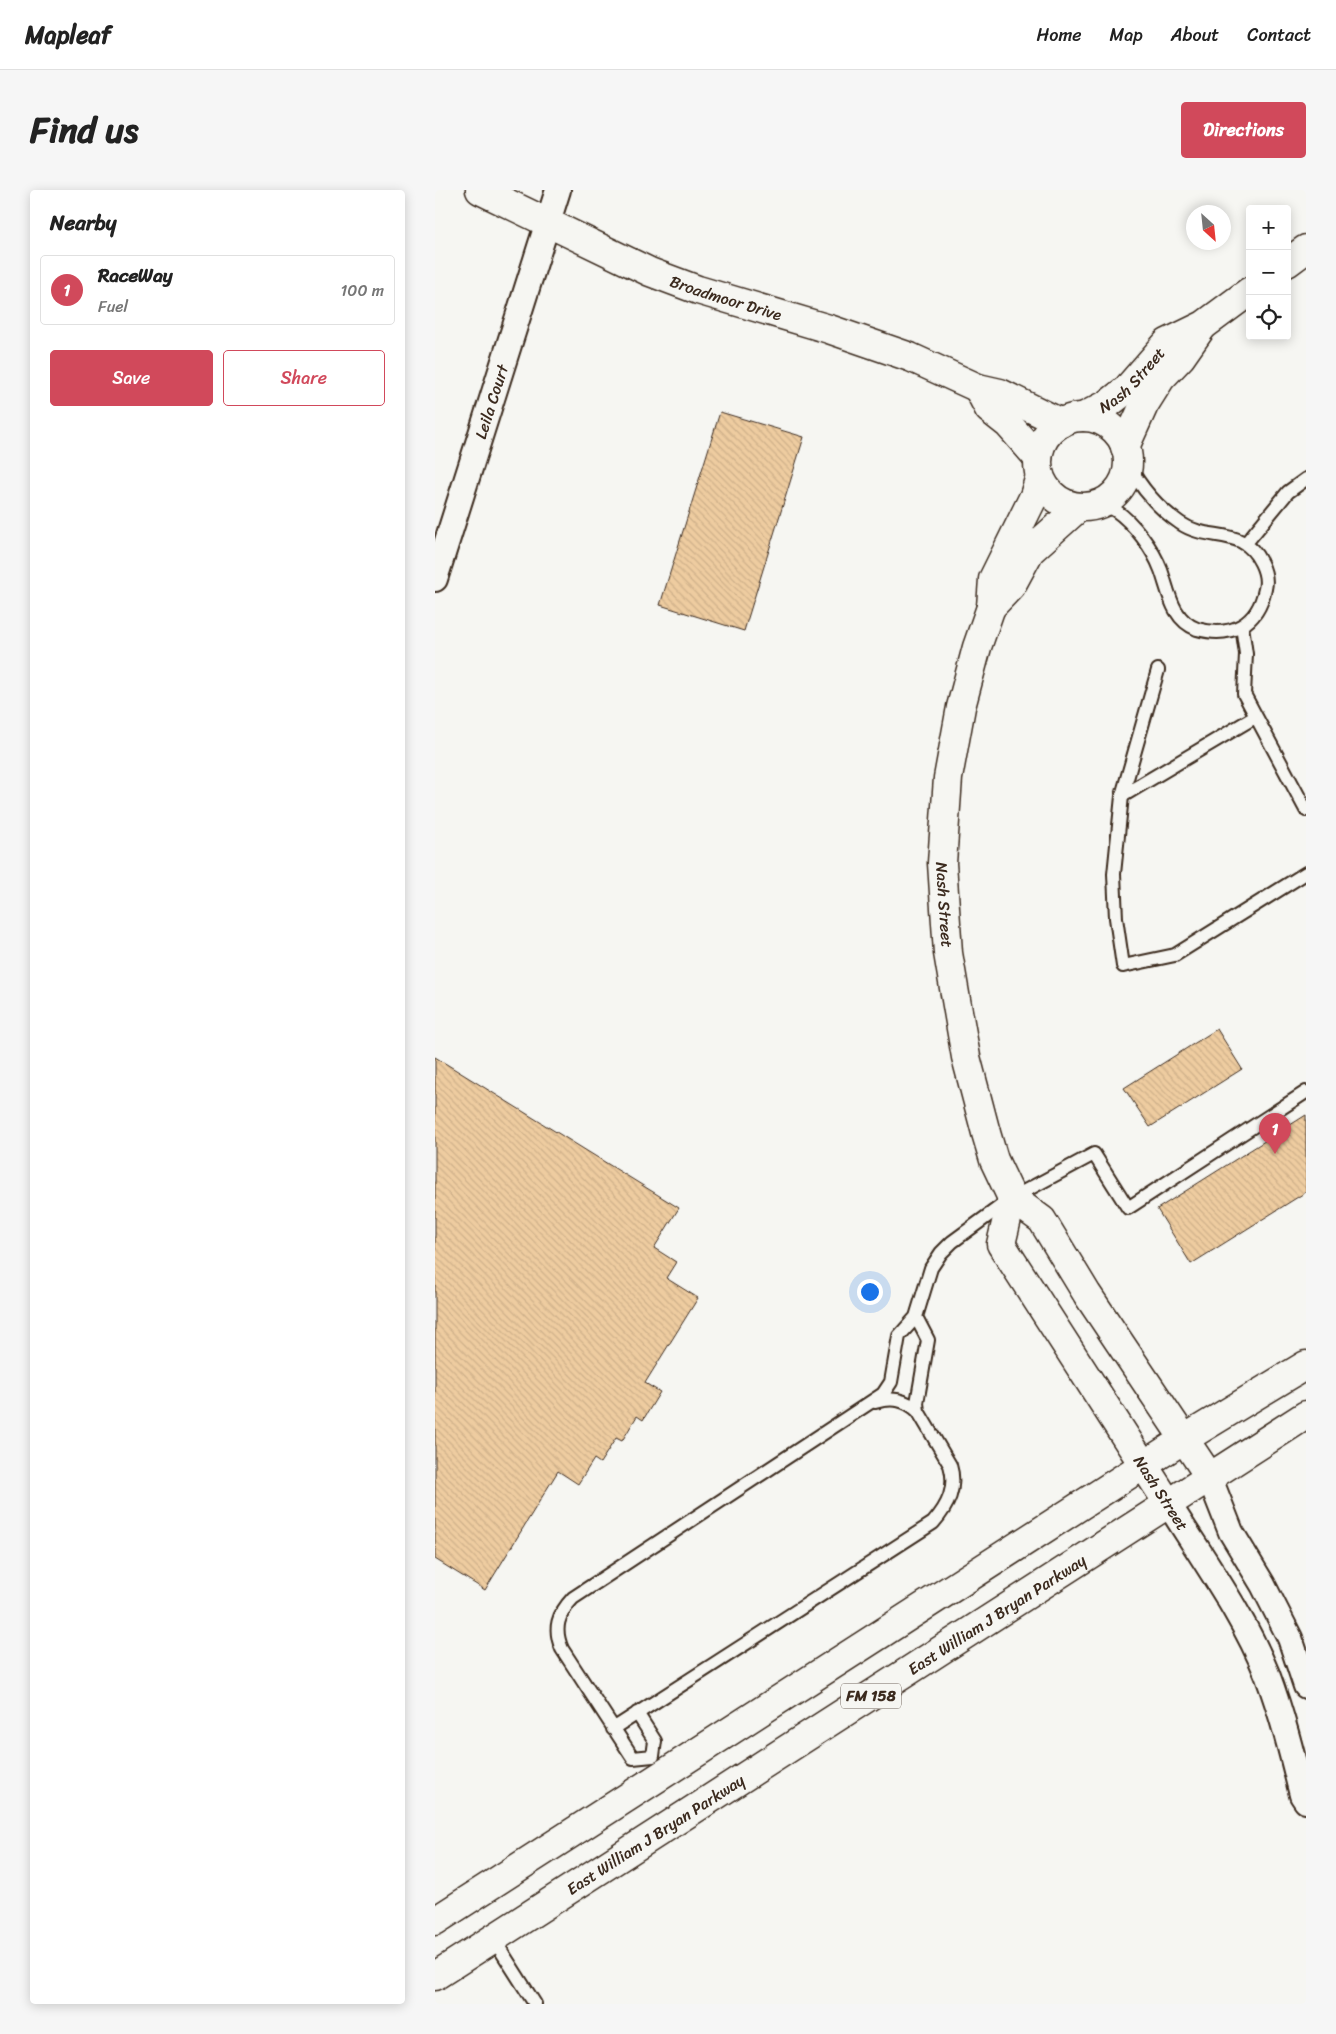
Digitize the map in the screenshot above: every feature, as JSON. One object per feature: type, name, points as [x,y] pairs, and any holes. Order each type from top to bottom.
[{"type":"street","name":"Broadmoor Drive","points":[[480,190],[673,282],[829,329],[910,357],[978,388],[1000,393],[1072,420]]},
{"type":"street","name":"Leila Court","points":[[435,580],[558,190]]},
{"type":"street","points":[[1291,260],[1306,249]]},
{"type":"street","name":"Nash Street","points":[[1072,420],[1108,404],[1127,389],[1167,343],[1204,325],[1246,294]]},
{"type":"street","name":"Nash Street","points":[[1127,456],[1144,405],[1157,385],[1181,357],[1204,325]]},
{"type":"street","points":[[978,388],[989,409],[1009,424],[1039,467],[1046,488],[1055,497],[1087,506],[1108,499],[1118,490],[1125,478],[1127,456],[1119,435],[1109,425],[1097,419],[1072,420],[1049,432],[1042,444],[1039,467]]},
{"type":"street","name":"Nash Street","points":[[1039,467],[1034,496],[993,579],[991,607],[977,647],[955,733],[948,778],[942,863],[948,954],[966,1057],[994,1160],[1012,1198],[1042,1220],[1087,1294],[1209,1476],[1231,1532],[1263,1585],[1290,1638],[1306,1686]]},
{"type":"street","name":"Nash Street","points":[[991,607],[1011,586],[1030,551],[1087,506]]},
{"type":"street","name":"Nash Street","points":[[1012,1198],[1001,1244],[1168,1503],[1235,1611],[1266,1672],[1286,1728],[1302,1795],[1306,1801]]},
{"type":"street","name":"FM 158","points":[[435,1921],[658,1765],[1306,1365]]},
{"type":"street","name":"East William J Bryan Parkway","points":[[435,1976],[1306,1415]]},
{"type":"lane","points":[[1087,506],[1114,510],[1151,551],[1160,568],[1171,604],[1181,618],[1194,628],[1209,632],[1226,632],[1241,626],[1254,615],[1263,601],[1266,585],[1264,569],[1257,555],[1246,543],[1231,536],[1201,534],[1183,525],[1151,498],[1136,479],[1127,456]]},
{"type":"lane","points":[[1246,543],[1289,492],[1306,479]]},
{"type":"lane","points":[[1241,626],[1246,654],[1244,694],[1306,810]]},
{"type":"lane","points":[[1158,670],[1122,796],[1115,874],[1116,918],[1123,966],[1175,954],[1306,873]]},
{"type":"lane","points":[[1122,796],[1255,717]]},
{"type":"lane","points":[[637,1713],[655,1741],[658,1765],[633,1758],[558,1639],[558,1619],[564,1607],[573,1598],[871,1404],[883,1394],[891,1382],[899,1336],[916,1317],[931,1268],[941,1253],[1012,1198],[1094,1154],[1128,1208],[1306,1092]]},
{"type":"lane","points":[[916,1317],[928,1340],[917,1402],[918,1411]]},
{"type":"lane","points":[[613,1729],[933,1522],[949,1501],[953,1475],[950,1466],[918,1411],[912,1405],[897,1399],[888,1398],[871,1404]]},
{"type":"lane","points":[[493,1938],[535,2004]]},
{"type":"building","points":[[720,412],[804,437],[744,631],[660,605]]},
{"type":"building","points":[[1217,1029],[1242,1069],[1150,1127],[1124,1088]]},
{"type":"building","points":[[435,1057],[679,1208],[654,1248],[676,1262],[666,1278],[698,1298],[645,1383],[660,1392],[643,1420],[637,1416],[622,1441],[616,1438],[600,1463],[594,1459],[578,1484],[558,1471],[485,1590],[435,1559]]},
{"type":"building","points":[[1306,1115],[1306,1192],[1191,1264],[1157,1209]]},
{"type":"place","name":"RaceWay","points":[[1275,1154]]}]
